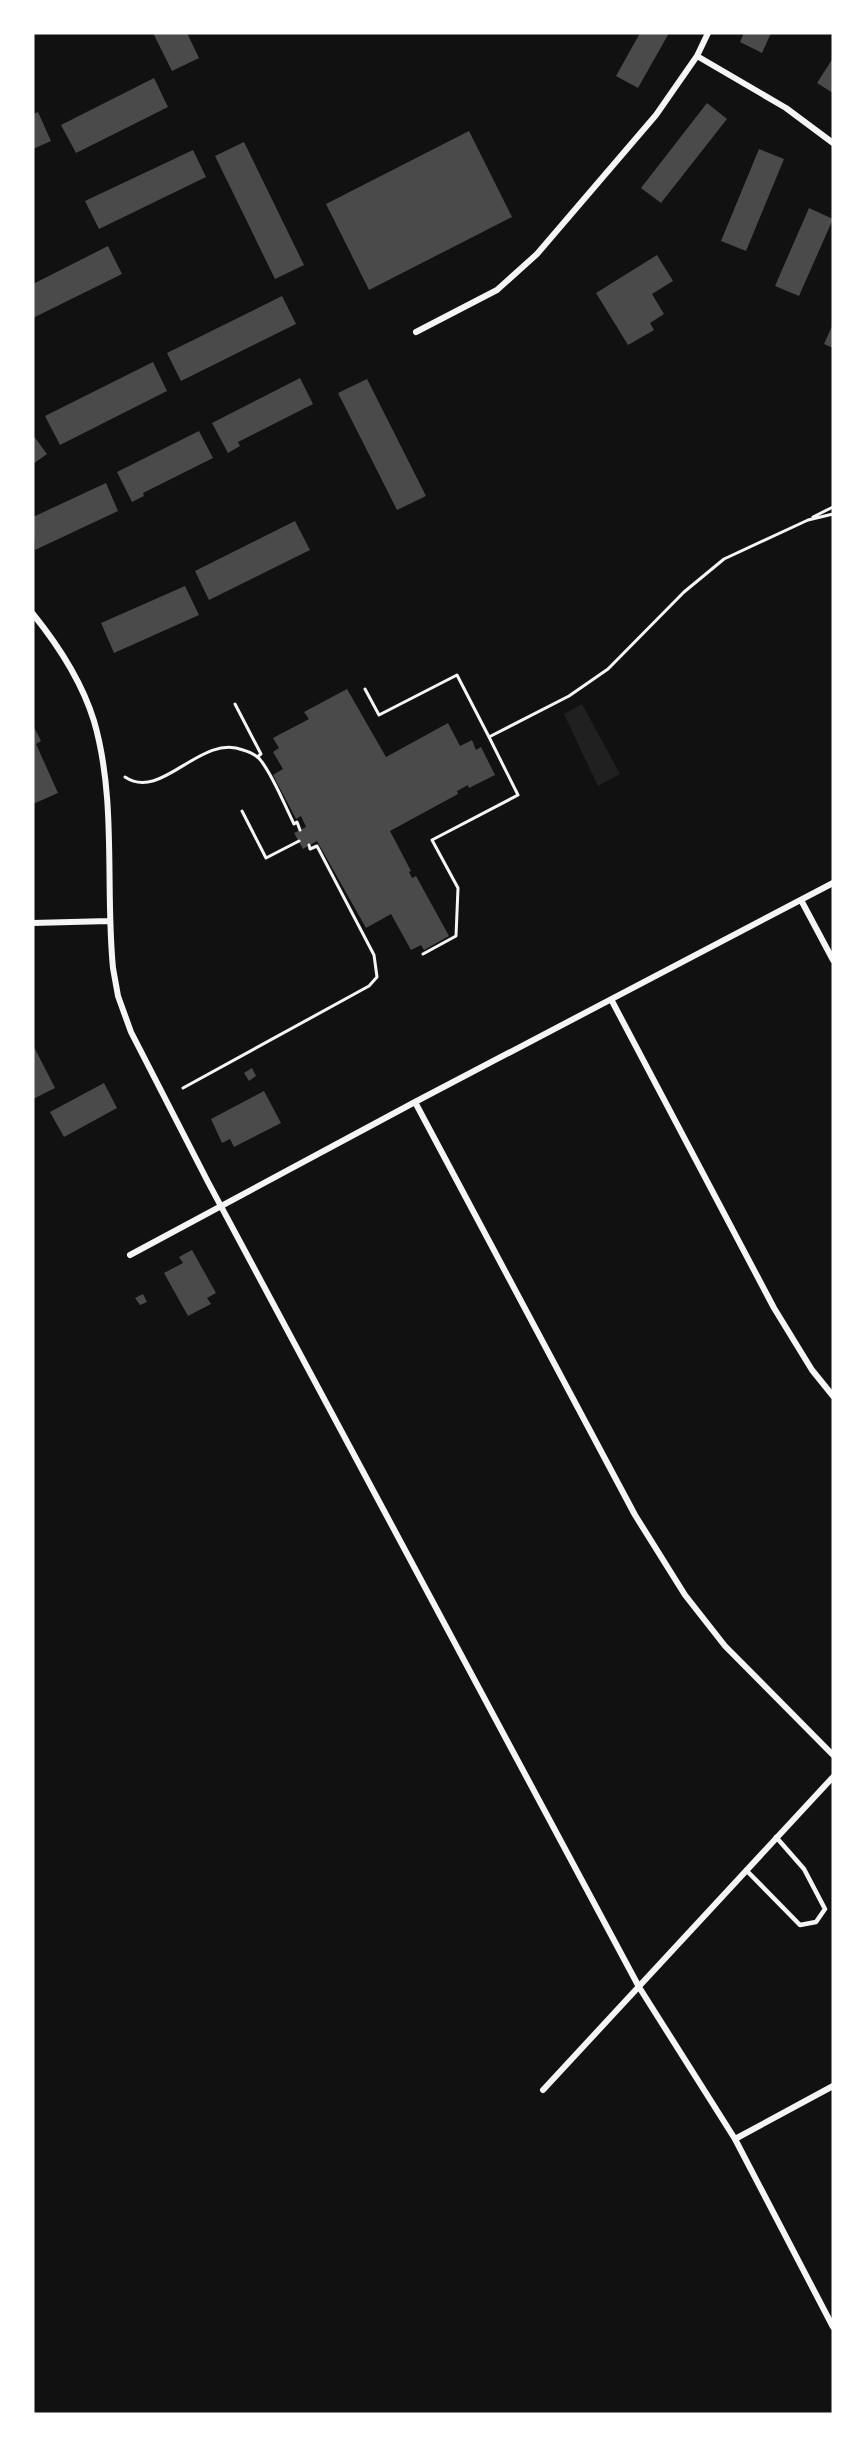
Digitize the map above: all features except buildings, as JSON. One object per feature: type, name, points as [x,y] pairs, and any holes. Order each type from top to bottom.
[{"type":"street","points":[[416,332],[497,290],[537,254],[640,135],[697,56],[708,33]]},
{"type":"street","points":[[697,56],[786,108],[833,143]]},
{"type":"street","points":[[33,614],[71,669],[95,727],[106,794],[112,968],[127,1022],[221,1206],[639,1987],[735,2139],[833,2327]]},
{"type":"street","points":[[130,1255],[833,883]]},
{"type":"street","points":[[801,900],[833,960]]},
{"type":"street","points":[[33,923],[109,921]]},
{"type":"street","points":[[612,1001],[774,1308],[812,1370],[833,1396]]},
{"type":"street","points":[[416,1102],[636,1515],[668,1570],[725,1646],[833,1755]]},
{"type":"street","points":[[543,2090],[833,1777]]},
{"type":"street","points":[[735,2139],[833,2086]]},
{"type":"lane","points":[[746,1870],[800,1924],[816,1922],[825,1909],[804,1869],[776,1837]]},
{"type":"path","points":[[489,738],[569,696],[608,669],[712,567],[740,550],[833,507]]},
{"type":"path","points":[[808,520],[833,514]]},
{"type":"path","points":[[365,689],[379,715],[456,675],[518,795],[432,840],[458,888],[456,936],[423,954]]},
{"type":"path","points":[[235,704],[261,754],[257,757]]},
{"type":"path","points":[[125,777],[134,782],[150,782],[222,747],[240,748],[257,757],[262,763],[294,824],[297,822],[300,830]]},
{"type":"path","points":[[242,811],[266,858],[299,842]]},
{"type":"path","points":[[183,1088],[369,986],[377,977],[374,955],[317,846],[310,849],[309,845]]},
{"type":"shaded area","points":[[582,704],[620,774],[598,786],[564,714]]}]
